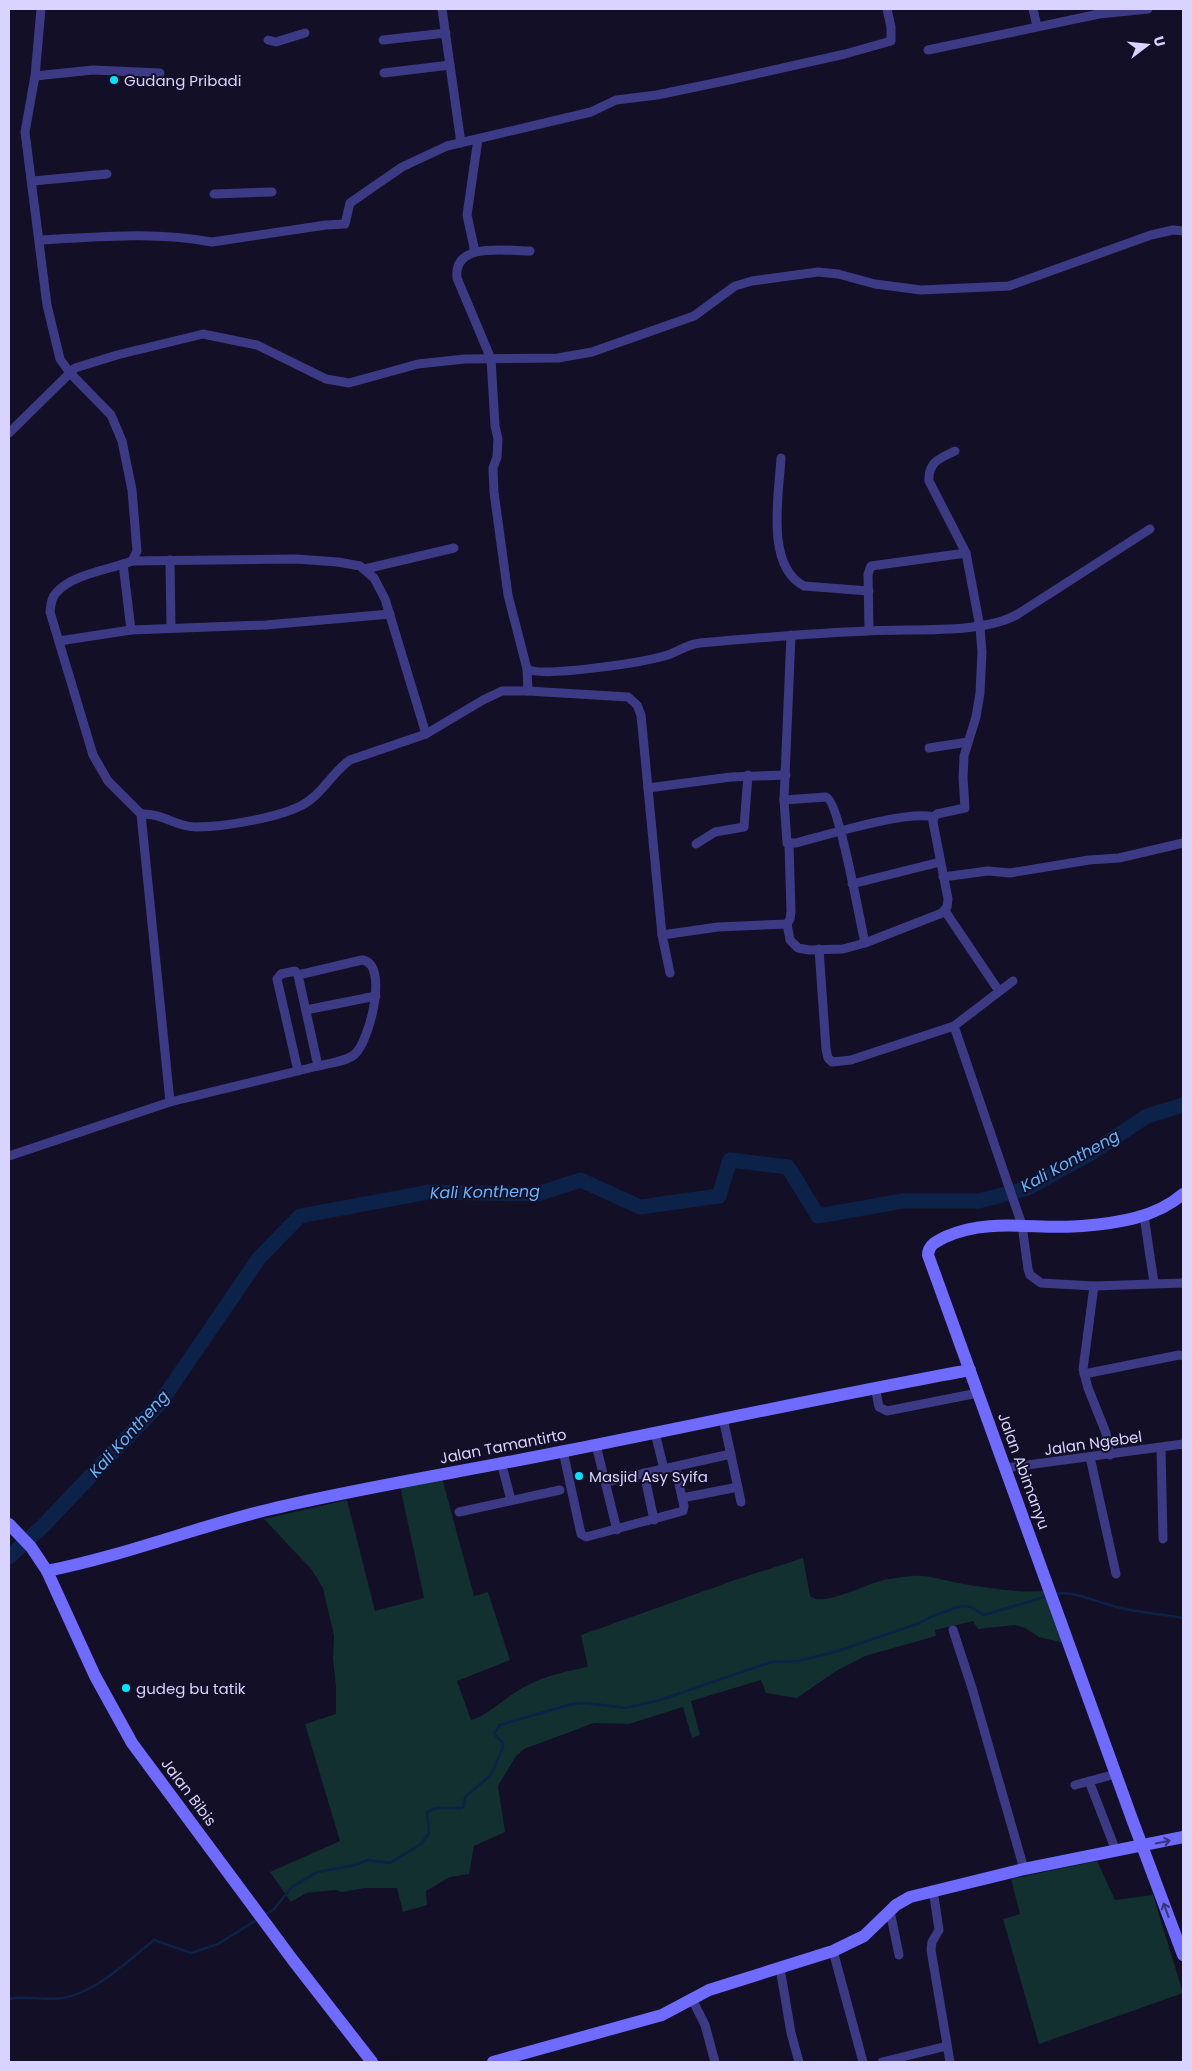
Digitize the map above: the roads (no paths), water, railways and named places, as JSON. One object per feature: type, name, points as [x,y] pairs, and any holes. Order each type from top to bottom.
[{"type":"street","points":[[41,9],[36,76],[25,132],[40,240],[42,270],[53,333],[60,359],[70,373],[111,415],[122,441],[132,490],[137,551],[128,562],[131,630]]},
{"type":"street","points":[[442,9],[461,143]]},
{"type":"street","points":[[40,240],[136,235],[193,238],[212,242],[345,224],[350,203],[402,166],[422,156],[461,143],[591,112],[616,100],[657,95],[729,80],[845,54],[890,40],[891,27],[887,9]]},
{"type":"street","points":[[1034,9],[1037,26]]},
{"type":"street","points":[[928,50],[1098,14],[1148,9]]},
{"type":"street","points":[[268,40],[276,42],[305,33]]},
{"type":"street","points":[[383,40],[446,33]]},
{"type":"street","points":[[384,73],[450,65]]},
{"type":"street","points":[[36,76],[93,70],[160,73]]},
{"type":"street","points":[[475,252],[467,216],[478,139]]},
{"type":"street","points":[[32,181],[107,174]]},
{"type":"street","points":[[214,194],[272,192]]},
{"type":"street","points":[[9,433],[75,368],[116,355],[204,334],[256,345],[326,379],[349,383],[418,364],[465,359],[558,358],[592,352],[694,316],[735,286],[752,281],[818,272],[838,274],[875,284],[921,290],[1009,286],[1151,235],[1173,230],[1183,231]]},
{"type":"street","points":[[528,690],[527,669],[508,594],[494,492],[493,468],[497,456],[498,439],[495,426],[491,358],[457,278],[458,265],[462,258],[475,252],[530,251]]},
{"type":"street","points":[[788,844],[920,815],[934,817],[937,814],[965,808],[963,766],[979,706],[982,652],[980,627],[966,553],[929,481],[928,473],[932,464],[955,450]]},
{"type":"street","points":[[781,458],[778,539],[786,570],[797,582],[804,586],[869,591]]},
{"type":"street","points":[[527,669],[531,671],[552,672],[597,667],[664,656],[690,644],[869,630],[980,627],[1010,619],[1150,529]]},
{"type":"street","points":[[365,569],[454,548]]},
{"type":"street","points":[[869,630],[868,570],[873,565],[966,553]]},
{"type":"street","points":[[170,1102],[141,814],[108,781],[92,755],[50,612],[54,594],[63,587],[85,576],[128,562],[237,558],[324,560],[348,563],[365,569],[378,584],[390,614],[426,734]]},
{"type":"street","points":[[170,560],[171,628]]},
{"type":"street","points":[[59,641],[131,630],[266,626],[390,614]]},
{"type":"street","points":[[791,635],[784,800],[791,912],[787,924],[789,936],[794,946],[802,949],[843,949],[864,943],[945,911]]},
{"type":"street","points":[[141,814],[159,814],[176,822],[196,827],[275,816],[291,811],[311,800],[343,765],[350,760],[426,734],[493,695],[506,690],[616,695],[632,699],[638,705],[641,715],[662,935],[670,973]]},
{"type":"street","points":[[929,748],[968,742]]},
{"type":"street","points":[[648,788],[748,775],[786,775]]},
{"type":"street","points":[[696,844],[715,832],[744,826],[748,775]]},
{"type":"street","points":[[784,800],[829,798],[842,831],[864,943]]},
{"type":"street","points":[[934,817],[933,827],[948,899],[945,911],[999,991]]},
{"type":"street","points":[[943,877],[988,871],[1010,873],[1089,860],[1120,858],[1183,843]]},
{"type":"street","points":[[852,884],[940,862]]},
{"type":"street","points":[[662,935],[718,927],[787,924]]},
{"type":"street","points":[[819,949],[826,1049],[828,1058],[832,1062],[852,1060],[954,1026],[1013,980]]},
{"type":"street","points":[[9,1156],[170,1102],[350,1058],[358,1052],[374,1007],[376,996],[374,968],[366,960],[357,960],[298,975]]},
{"type":"street","points":[[298,1071],[278,978],[279,975],[293,971],[296,971],[298,975],[318,1066]]},
{"type":"street","points":[[306,1010],[376,996]]},
{"type":"street","points":[[954,1026],[1022,1225],[1030,1275],[1037,1281],[1047,1284],[1094,1286],[1183,1283]]},
{"type":"street","name":"Jalan Abimanyu","points":[[1183,1194],[1164,1208],[1144,1216],[1083,1226],[999,1224],[958,1232],[935,1242],[928,1251],[934,1275],[1183,1955]]},
{"type":"street","points":[[1144,1216],[1154,1283]]},
{"type":"street","points":[[1094,1286],[1083,1365],[1088,1388],[1103,1425],[1110,1455]]},
{"type":"street","points":[[1084,1374],[1179,1355],[1183,1356]]},
{"type":"street","name":"Jalan Tamantirto","points":[[47,1571],[95,1560],[271,1509],[501,1462],[563,1452],[875,1387],[970,1370]]},
{"type":"street","points":[[875,1387],[879,1407],[887,1411],[978,1393]]},
{"type":"street","points":[[723,1418],[741,1502]]},
{"type":"street","points":[[655,1433],[664,1469]]},
{"type":"street","name":"Jalan Ngebel","points":[[1006,1468],[1183,1444]]},
{"type":"street","points":[[596,1445],[617,1530]]},
{"type":"street","points":[[1161,1448],[1163,1539]]},
{"type":"street","points":[[563,1452],[583,1536],[590,1537],[683,1511],[682,1498],[674,1467]]},
{"type":"street","points":[[605,1482],[731,1454]]},
{"type":"street","points":[[1090,1457],[1116,1574]]},
{"type":"street","points":[[501,1462],[511,1500]]},
{"type":"street","points":[[644,1474],[654,1520]]},
{"type":"street","points":[[682,1498],[738,1487]]},
{"type":"street","points":[[459,1512],[560,1490]]},
{"type":"street","name":"Jalan Bibis","points":[[9,1524],[29,1545],[47,1571],[95,1676],[132,1743],[368,2062]]},
{"type":"street","points":[[954,1630],[1024,1869]]},
{"type":"street","points":[[1075,1785],[1116,1774]]},
{"type":"street","points":[[1089,1781],[1116,1851]]},
{"type":"street","points":[[492,2062],[662,2015],[709,1990],[834,1951],[864,1936],[904,1900],[933,1890],[1024,1869],[1183,1837]]},
{"type":"street","points":[[933,1890],[939,1930],[932,1942],[931,1950],[950,2062]]},
{"type":"street","points":[[890,1911],[900,1955]]},
{"type":"street","points":[[834,1951],[863,2062]]},
{"type":"street","points":[[780,1968],[791,2033],[799,2062]]},
{"type":"street","points":[[692,1999],[705,2025],[715,2062]]},
{"type":"street","points":[[882,2062],[947,2046]]},
{"type":"waterway","name":"Kali Kontheng","points":[[9,1557],[43,1526],[160,1403],[259,1258],[300,1216],[429,1192],[537,1194],[581,1180],[640,1207],[719,1196],[730,1160],[788,1167],[818,1216],[903,1201],[979,1201],[1028,1188],[1093,1152],[1147,1116],[1183,1105]]},
{"type":"waterway","points":[[1056,1594],[1071,1594],[1129,1610],[1183,1618]]},
{"type":"waterway","points":[[265,1915],[273,1910],[292,1887],[317,1872],[351,1866],[368,1860],[390,1863],[421,1844],[429,1833],[427,1812],[436,1808],[461,1808],[464,1806],[465,1797],[491,1775],[503,1748],[503,1743],[494,1734],[500,1725],[572,1704],[586,1703],[626,1708],[660,1700],[771,1662],[799,1661],[838,1651],[917,1624],[955,1608],[971,1607],[984,1615],[1048,1596]]},
{"type":"waterway","points":[[9,1999],[56,1999],[75,1995],[111,1975],[154,1940],[191,1953],[218,1944],[258,1919]]},
{"type":"place","name":"Gudang Pribadi","points":[[114,80]]},
{"type":"place","name":"Masjid Asy Syifa","points":[[579,1476]]},
{"type":"place","name":"gudeg bu tatik","points":[[126,1688]]}]
